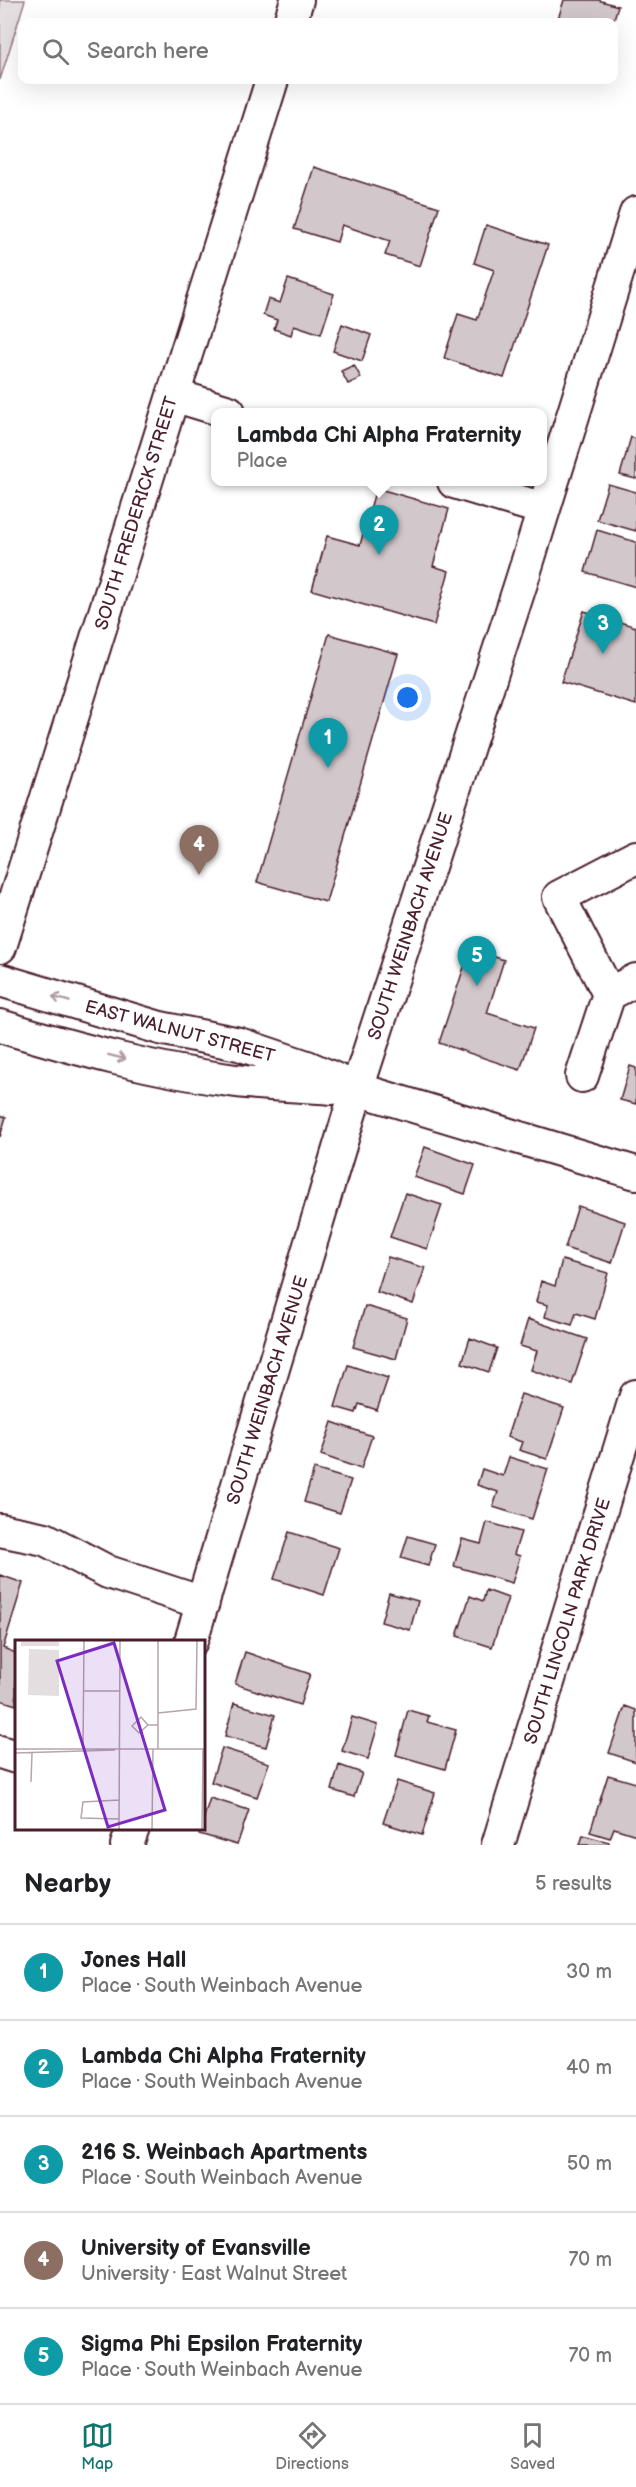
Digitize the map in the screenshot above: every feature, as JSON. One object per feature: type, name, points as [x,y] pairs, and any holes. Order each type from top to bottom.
[{"type":"street","points":[[291,18],[297,0]]},
{"type":"street","name":"SOUTH FREDERICK STREET","points":[[0,948],[271,84]]},
{"type":"street","name":"SOUTH WEINBACH AVENUE","points":[[191,1640],[357,1089],[544,509],[636,213]]},
{"type":"street","points":[[173,395],[216,408]]},
{"type":"street","points":[[467,486],[544,509]]},
{"type":"street","points":[[582,1076],[623,987],[559,897],[636,857]]},
{"type":"street","name":"EAST WALNUT STREET","points":[[0,980],[160,1028],[239,1044],[307,1067],[357,1089],[636,1173]]},
{"type":"street","name":"EAST WALNUT STREET","points":[[0,1026],[152,1066],[236,1081],[357,1089]]},
{"type":"street","name":"SOUTH LINCOLN PARK DRIVE","points":[[498,1845],[636,1396]]},
{"type":"street","points":[[0,1530],[45,1539],[108,1572],[203,1603]]},
{"type":"street","points":[[0,1752],[15,1757]]},
{"type":"street","points":[[128,1845],[132,1830]]},
{"type":"shaded area","points":[[0,0],[25,0],[18,18],[0,80]]},
{"type":"building","points":[[564,0],[598,0],[618,6],[614,18],[558,18]]},
{"type":"building","points":[[314,167],[439,207],[420,266],[385,255],[390,241],[342,225],[337,242],[294,229]]},
{"type":"building","points":[[486,225],[548,245],[504,378],[444,358],[458,314],[477,320],[494,270],[474,263]]},
{"type":"building","points":[[288,279],[334,294],[321,334],[294,325],[291,335],[274,329],[277,320],[263,315],[268,299],[280,303]]},
{"type":"building","points":[[342,324],[371,335],[362,361],[333,351]]},
{"type":"building","points":[[354,365],[361,378],[348,384],[341,371]]},
{"type":"building","points":[[631,437],[636,439],[636,479],[620,475]]},
{"type":"building","points":[[608,484],[636,492],[636,531],[597,520]]},
{"type":"building","points":[[376,488],[449,509],[433,566],[449,571],[434,625],[312,590],[327,536],[360,545]]},
{"type":"building","points":[[597,530],[636,542],[636,587],[585,572]]},
{"type":"building","points":[[584,611],[636,627],[636,705],[561,682]]},
{"type":"building","points":[[329,634],[398,654],[326,902],[257,882]]},
{"type":"building","points":[[470,949],[504,960],[487,1013],[534,1028],[520,1070],[439,1043]]},
{"type":"building","points":[[630,1066],[636,1068],[636,1104],[620,1100]]},
{"type":"building","points":[[0,1115],[6,1117],[0,1137]]},
{"type":"building","points":[[425,1147],[475,1165],[465,1194],[414,1177]]},
{"type":"building","points":[[405,1193],[442,1205],[427,1249],[390,1237]]},
{"type":"building","points":[[578,1206],[625,1222],[612,1263],[565,1248]]},
{"type":"building","points":[[388,1257],[425,1268],[413,1304],[377,1292]]},
{"type":"building","points":[[562,1260],[608,1273],[595,1319],[576,1313],[572,1325],[545,1317],[548,1305],[536,1302],[541,1281],[555,1286]]},
{"type":"building","points":[[365,1306],[407,1318],[396,1359],[353,1347]]},
{"type":"building","points":[[528,1319],[587,1339],[572,1384],[531,1370],[537,1351],[520,1346]]},
{"type":"building","points":[[470,1338],[497,1348],[489,1372],[462,1363]]},
{"type":"building","points":[[348,1365],[388,1378],[377,1410],[359,1404],[356,1413],[335,1407]]},
{"type":"building","points":[[521,1394],[564,1408],[547,1459],[519,1450],[522,1442],[507,1437]]},
{"type":"building","points":[[332,1422],[372,1436],[361,1469],[321,1455]]},
{"type":"building","points":[[509,1457],[548,1469],[532,1519],[493,1507],[498,1492],[477,1485],[482,1469],[503,1476]]},
{"type":"building","points":[[314,1469],[351,1480],[340,1513],[304,1502]]},
{"type":"building","points":[[487,1522],[521,1532],[514,1554],[520,1556],[512,1583],[454,1566],[462,1539],[481,1544]]},
{"type":"building","points":[[289,1532],[339,1548],[324,1595],[274,1579]]},
{"type":"building","points":[[408,1536],[435,1544],[428,1566],[401,1558]]},
{"type":"building","points":[[0,1575],[23,1583],[3,1648],[15,1653],[15,1705],[0,1700]]},
{"type":"building","points":[[486,1590],[508,1598],[492,1647],[457,1636],[470,1596],[483,1601]]},
{"type":"building","points":[[389,1593],[418,1601],[410,1630],[381,1622]]},
{"type":"building","points":[[245,1652],[310,1674],[300,1705],[235,1684]]},
{"type":"building","points":[[234,1703],[275,1715],[266,1747],[225,1736]]},
{"type":"building","points":[[625,1706],[636,1710],[636,1762],[609,1753]]},
{"type":"building","points":[[408,1710],[429,1716],[427,1722],[456,1730],[445,1769],[396,1755]]},
{"type":"building","points":[[352,1717],[378,1725],[368,1759],[342,1751]]},
{"type":"building","points":[[222,1748],[269,1763],[257,1797],[211,1782]]},
{"type":"building","points":[[339,1765],[362,1773],[354,1797],[332,1790]]},
{"type":"building","points":[[608,1775],[636,1783],[636,1835],[614,1828],[610,1838],[590,1832]]},
{"type":"building","points":[[397,1781],[435,1793],[422,1835],[383,1823]]},
{"type":"building","points":[[210,1798],[249,1810],[237,1845],[199,1834],[200,1830],[206,1830],[206,1811]]},
{"type":"building","points":[[583,1835],[609,1842],[608,1845],[580,1845]]},
{"type":"place","name":"Lambda Chi Alpha Fraternity","points":[[379,555]]},
{"type":"place","name":"216 S. Weinbach Apartments","points":[[603,654]]},
{"type":"place","name":"Jones Hall","points":[[328,768]]},
{"type":"place","name":"University of Evansville","points":[[199,875]]},
{"type":"place","name":"Sigma Phi Epsilon Fraternity","points":[[477,986]]}]
